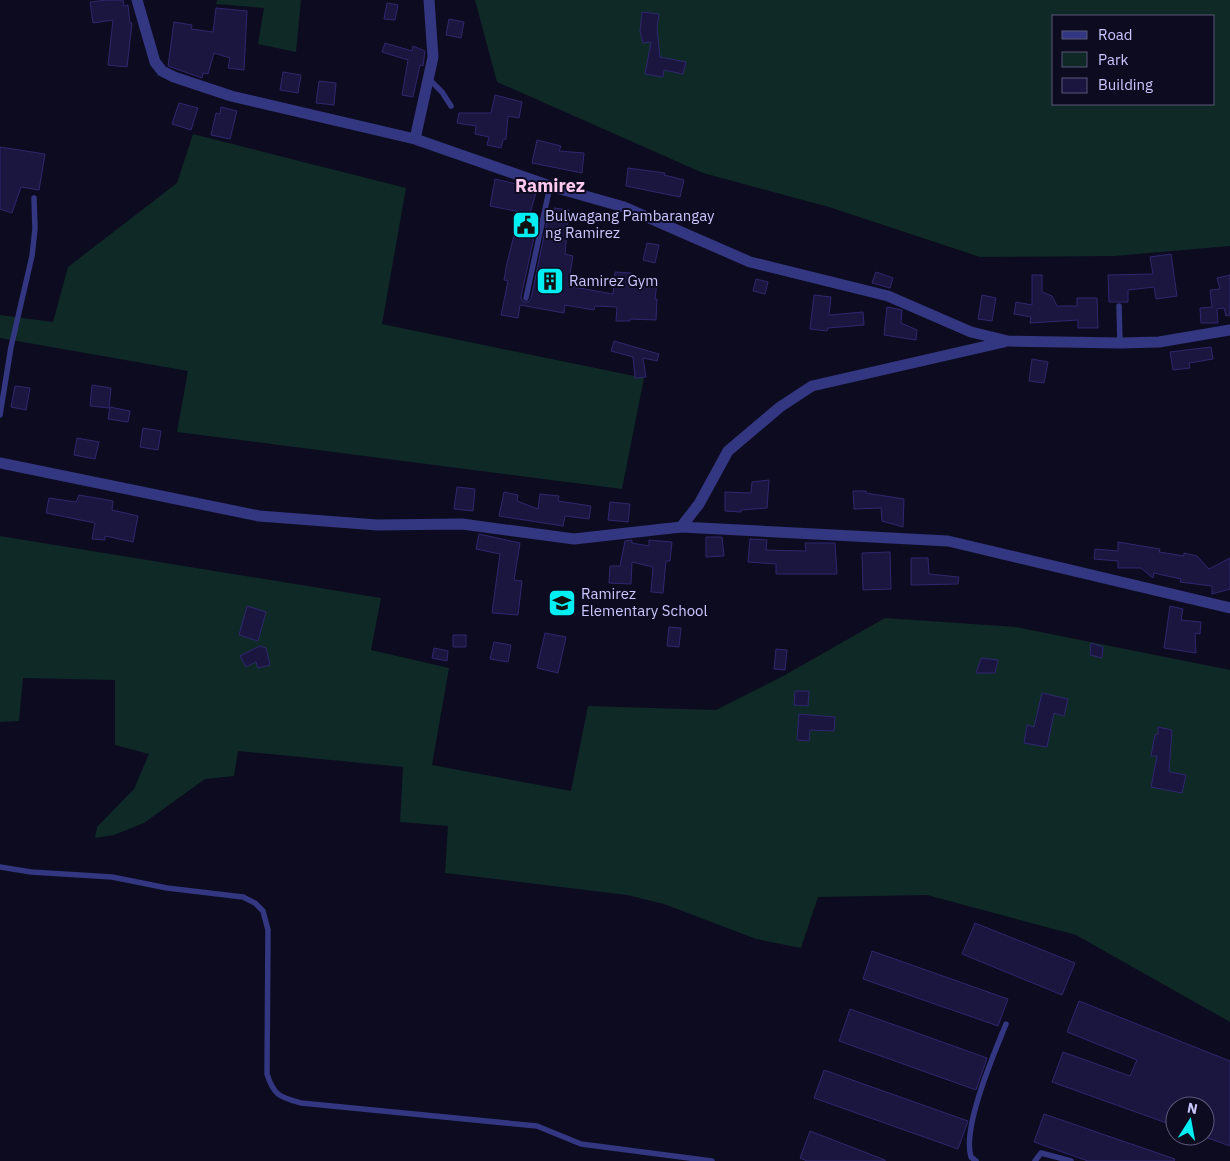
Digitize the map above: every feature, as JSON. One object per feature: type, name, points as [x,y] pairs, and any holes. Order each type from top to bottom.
[{"type":"street","points":[[137,0],[155,62],[162,71],[231,96],[415,139],[550,186],[624,206],[750,262],[888,296],[971,332],[1008,341],[1120,343],[1159,342],[1230,330]]},
{"type":"street","points":[[415,139],[433,57],[429,0]]},
{"type":"street","points":[[681,527],[699,504],[728,451],[780,407],[812,386],[1008,341]]},
{"type":"street","points":[[0,464],[259,516],[284,519],[378,525],[462,524],[574,539],[681,527],[948,541],[1230,608]]},
{"type":"lane","points":[[428,77],[442,92],[451,106]]},
{"type":"lane","points":[[526,298],[550,186]]},
{"type":"lane","points":[[0,415],[11,347],[32,256],[35,229],[34,198]]},
{"type":"lane","points":[[1119,306],[1120,343]]},
{"type":"lane","points":[[0,867],[31,872],[112,877],[167,888],[243,897],[255,903],[263,911],[268,930],[267,1074],[272,1088],[281,1097],[301,1103],[537,1126],[580,1144],[712,1161]]},
{"type":"lane","points":[[976,1161],[971,1158],[969,1140],[989,1065],[1006,1024]]},
{"type":"lane","points":[[1035,1161],[1041,1153],[1071,1161]]},
{"type":"green space","points":[[217,0],[301,0],[296,52],[258,44],[264,8],[216,4]]},
{"type":"green space","points":[[475,0],[1230,0],[1230,246],[1114,256],[980,257],[829,207],[703,173],[497,82]]},
{"type":"green space","points":[[193,134],[406,188],[382,324],[644,378],[622,489],[177,432],[188,371],[0,338],[0,315],[53,322],[68,267],[177,183]]},
{"type":"green space","points":[[0,536],[381,598],[371,650],[449,668],[432,765],[571,791],[588,706],[716,710],[785,675],[885,618],[1016,627],[1230,670],[1230,1022],[1076,935],[927,895],[818,897],[801,948],[756,939],[664,904],[627,895],[445,873],[448,826],[400,822],[403,767],[238,751],[234,776],[205,779],[144,823],[114,835],[95,838],[97,827],[134,789],[149,754],[115,745],[115,680],[23,678],[19,721],[0,722]]},
{"type":"building","points":[[123,0],[124,6],[128,5],[130,23],[132,23],[127,67],[108,65],[113,20],[93,23],[90,2]]},
{"type":"building","points":[[387,3],[398,5],[395,20],[384,19]]},
{"type":"building","points":[[216,8],[247,11],[244,70],[228,68],[230,58],[214,53],[208,74],[203,73],[202,78],[168,66],[174,22],[192,25],[191,29],[213,32]]},
{"type":"building","points":[[642,12],[659,14],[657,28],[660,57],[686,62],[683,74],[664,70],[663,77],[645,74],[651,42],[643,43],[640,31]]},
{"type":"building","points":[[449,19],[464,22],[461,38],[446,35]]},
{"type":"building","points":[[385,43],[412,51],[413,46],[425,51],[423,66],[420,65],[413,97],[402,95],[408,60],[382,52]]},
{"type":"building","points":[[283,72],[301,75],[298,93],[280,90]]},
{"type":"building","points":[[319,81],[336,83],[334,105],[316,103]]},
{"type":"building","points":[[495,95],[522,102],[519,118],[508,116],[506,139],[503,140],[501,148],[487,145],[489,137],[475,134],[476,126],[457,123],[459,113],[491,113]]},
{"type":"building","points":[[179,103],[198,108],[191,130],[172,124]]},
{"type":"building","points":[[221,107],[237,111],[230,139],[211,135],[216,113],[220,114]]},
{"type":"building","points":[[537,140],[561,146],[559,151],[584,153],[582,173],[532,163]]},
{"type":"building","points":[[0,147],[45,154],[39,190],[21,187],[12,213],[0,209]]},
{"type":"building","points":[[628,168],[665,173],[664,175],[684,180],[680,197],[626,186]]},
{"type":"building","points":[[495,179],[537,189],[529,217],[538,219],[521,297],[523,302],[528,302],[531,299],[547,221],[553,222],[554,208],[569,210],[565,254],[573,256],[568,286],[613,294],[615,272],[631,273],[631,279],[657,283],[655,299],[657,299],[656,320],[630,319],[630,321],[616,321],[617,307],[595,306],[594,310],[565,305],[564,313],[520,305],[518,318],[501,315],[508,281],[504,280],[507,263],[520,212],[490,206]]},
{"type":"building","points":[[647,243],[659,245],[655,263],[643,260]]},
{"type":"building","points":[[1171,254],[1177,296],[1156,299],[1154,287],[1128,290],[1128,302],[1109,302],[1108,275],[1153,274],[1150,257]]},
{"type":"building","points":[[876,272],[893,278],[890,288],[872,283]]},
{"type":"building","points":[[1032,275],[1042,275],[1042,292],[1052,296],[1057,306],[1077,306],[1077,298],[1097,298],[1098,328],[1078,328],[1078,320],[1030,323],[1031,317],[1014,314],[1016,302],[1032,305]]},
{"type":"building","points":[[1230,275],[1230,315],[1226,316],[1224,308],[1217,309],[1218,323],[1201,323],[1200,308],[1212,307],[1210,290],[1220,289],[1217,278]]},
{"type":"building","points":[[756,279],[768,282],[765,294],[753,291]]},
{"type":"building","points":[[814,295],[831,297],[829,315],[863,312],[864,325],[828,328],[827,331],[810,329]]},
{"type":"building","points":[[982,295],[996,298],[992,321],[978,319]]},
{"type":"building","points":[[887,307],[902,310],[901,323],[917,330],[916,340],[884,335]]},
{"type":"building","points":[[614,341],[659,354],[657,361],[643,358],[646,377],[635,378],[633,357],[611,351]]},
{"type":"building","points":[[1211,347],[1213,359],[1189,363],[1190,368],[1173,370],[1170,352]]},
{"type":"building","points":[[1032,359],[1048,362],[1044,383],[1029,381]]},
{"type":"building","points":[[92,385],[111,388],[109,408],[90,406]]},
{"type":"building","points":[[15,386],[30,388],[26,410],[11,407]]},
{"type":"building","points":[[110,407],[130,411],[128,422],[108,419]]},
{"type":"building","points":[[143,428],[161,431],[158,450],[140,447]]},
{"type":"building","points":[[77,438],[99,442],[95,459],[74,455]]},
{"type":"building","points":[[769,480],[767,508],[741,510],[741,512],[725,511],[725,492],[751,493],[752,482]]},
{"type":"building","points":[[457,487],[475,489],[473,511],[454,509]]},
{"type":"building","points":[[853,491],[866,491],[866,493],[904,499],[903,527],[882,521],[881,508],[854,509]]},
{"type":"building","points":[[504,492],[518,495],[517,501],[538,509],[540,494],[559,496],[558,501],[591,506],[589,519],[565,516],[563,526],[499,516]]},
{"type":"building","points":[[79,495],[113,501],[112,510],[138,516],[133,542],[105,536],[105,540],[92,539],[95,523],[46,513],[49,498],[76,502]]},
{"type":"building","points":[[610,502],[630,504],[628,522],[608,520]]},
{"type":"building","points":[[479,534],[520,543],[514,580],[522,581],[518,615],[492,613],[500,554],[476,549]]},
{"type":"building","points":[[706,537],[722,537],[724,556],[706,557]]},
{"type":"building","points":[[750,539],[767,540],[766,550],[806,551],[805,543],[835,543],[837,574],[776,574],[776,564],[748,562]]},
{"type":"building","points":[[632,540],[632,543],[649,546],[649,540],[672,542],[670,561],[666,561],[663,593],[651,592],[653,567],[632,562],[631,584],[609,583],[610,566],[620,566],[625,541]]},
{"type":"building","points":[[1118,542],[1160,549],[1159,552],[1184,556],[1184,553],[1197,556],[1209,569],[1230,558],[1230,589],[1212,594],[1212,586],[1180,582],[1181,579],[1154,573],[1153,578],[1141,568],[1118,568],[1118,561],[1094,559],[1095,549],[1118,551]]},
{"type":"building","points":[[890,552],[891,589],[863,590],[862,553]]},
{"type":"building","points":[[911,558],[928,558],[929,574],[959,577],[958,584],[911,585]]},
{"type":"building","points":[[247,606],[266,612],[258,641],[239,635]]},
{"type":"building","points":[[1170,606],[1183,609],[1181,620],[1201,622],[1200,634],[1195,633],[1196,653],[1164,648]]},
{"type":"building","points":[[669,627],[681,628],[679,647],[667,646]]},
{"type":"building","points":[[545,633],[566,637],[558,673],[537,668]]},
{"type":"building","points":[[453,635],[466,635],[466,647],[453,647]]},
{"type":"building","points":[[494,642],[511,645],[508,662],[490,659]]},
{"type":"building","points":[[1091,643],[1103,647],[1102,658],[1090,655]]},
{"type":"building","points":[[260,646],[266,648],[270,665],[258,668],[256,662],[246,667],[240,656]]},
{"type":"building","points":[[434,648],[448,651],[447,661],[432,658]]},
{"type":"building","points":[[776,649],[787,650],[785,670],[774,669]]},
{"type":"building","points":[[981,658],[998,660],[995,673],[976,673]]},
{"type":"building","points":[[795,691],[809,691],[808,706],[794,705]]},
{"type":"building","points":[[1042,693],[1068,699],[1064,716],[1054,713],[1047,747],[1024,743],[1027,725],[1034,727]]},
{"type":"building","points":[[799,714],[835,717],[834,731],[810,730],[809,741],[797,740]]},
{"type":"building","points":[[1158,727],[1172,730],[1169,772],[1186,775],[1182,793],[1151,787],[1157,756],[1151,756],[1155,735],[1158,734]]},
{"type":"building","points":[[975,923],[1075,963],[1062,995],[962,954]]},
{"type":"building","points":[[872,951],[1008,999],[998,1026],[863,979]]},
{"type":"building","points":[[1079,1001],[1230,1061],[1230,1146],[1215,1141],[1215,1096],[1165,1096],[1165,1122],[1052,1082],[1063,1052],[1130,1076],[1137,1060],[1067,1032]]},
{"type":"building","points":[[850,1009],[987,1058],[976,1090],[839,1041]]},
{"type":"building","points":[[824,1070],[968,1121],[958,1149],[814,1098]]},
{"type":"building","points":[[1044,1114],[1175,1159],[1174,1161],[1088,1161],[1034,1142]]},
{"type":"building","points":[[810,1131],[885,1161],[807,1161],[800,1158]]},
{"type":"place","name":"Bulwagang Pambarangay ng Ramirez","points":[[526,225]]},
{"type":"place","name":"Ramirez Gym","points":[[550,281]]},
{"type":"place","name":"Ramirez Elementary School","points":[[562,603]]},
{"type":"district","name":"Ramirez","points":[[550,186]]}]
